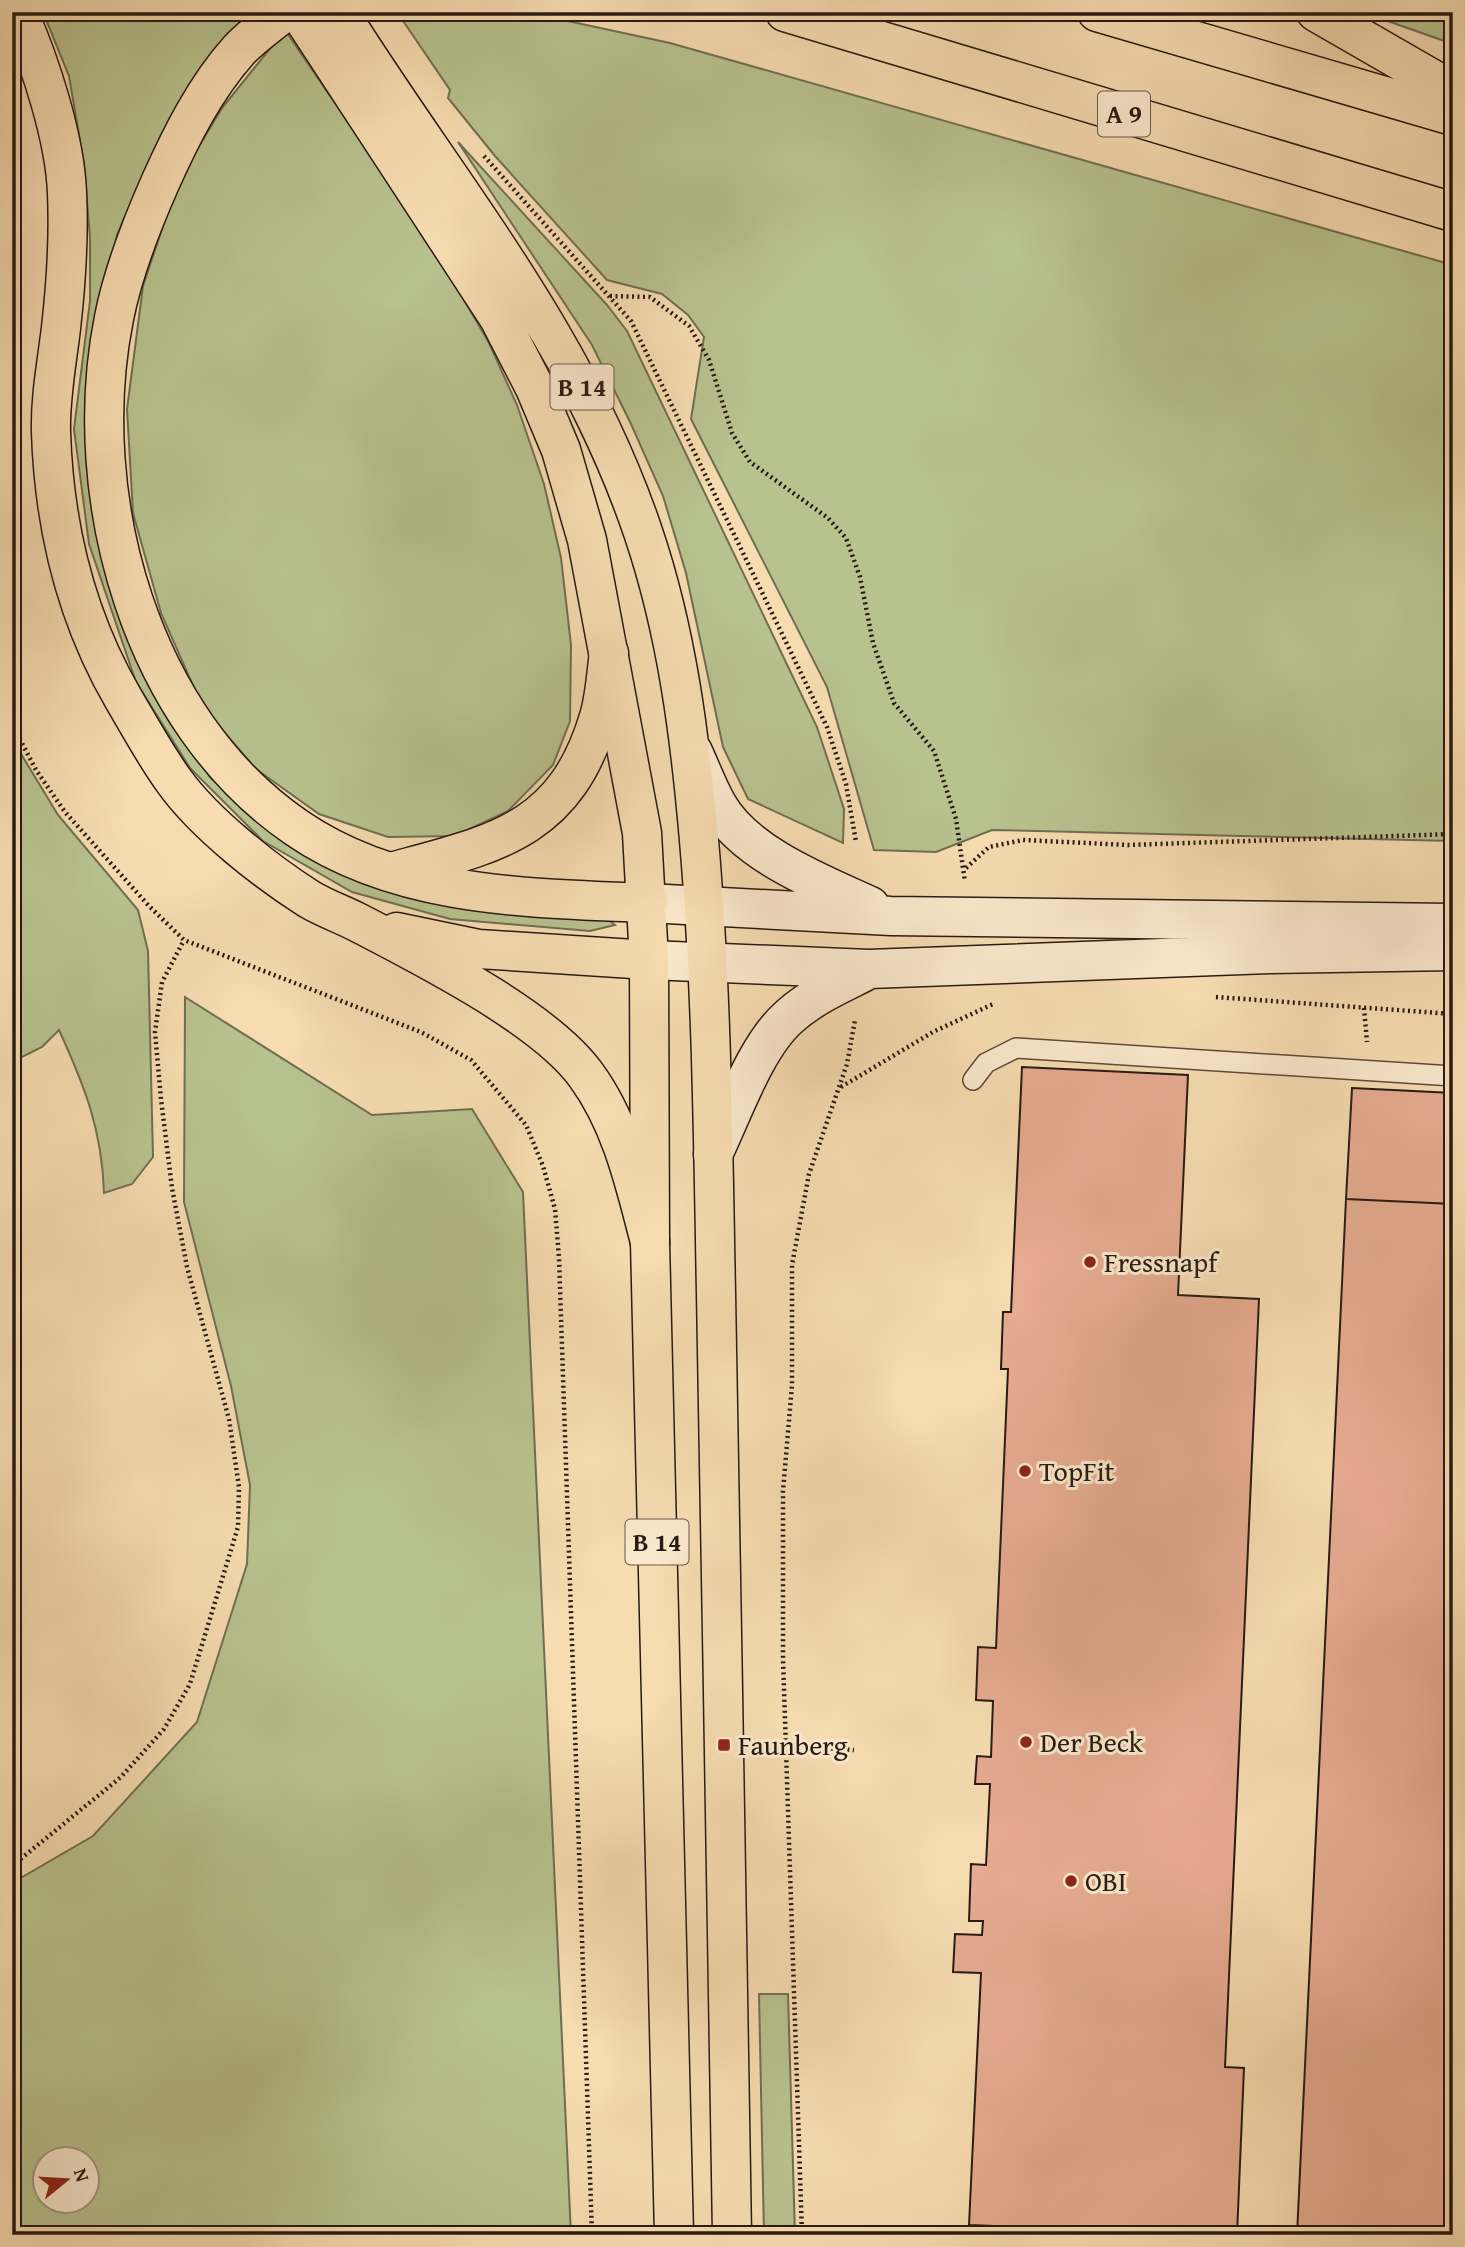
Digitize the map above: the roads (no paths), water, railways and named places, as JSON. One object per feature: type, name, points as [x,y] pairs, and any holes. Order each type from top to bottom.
[{"type":"main road","points":[[18,12],[36,53],[67,190],[65,275],[51,431],[59,520],[79,601],[120,693],[175,783],[216,825],[259,861],[310,899],[354,920],[537,1029],[585,1073],[611,1116],[630,1168],[650,1242]]},
{"type":"main road","points":[[284,12],[240,49],[185,127],[140,230],[114,318],[103,418],[114,528],[138,613],[173,694],[202,738],[247,789],[298,829],[354,859],[391,872],[436,885],[491,894],[891,916],[1453,923]]},
{"type":"main road","name":"B 14","points":[[299,12],[364,81],[520,279],[562,347],[598,421],[643,530],[682,684],[691,746],[710,962],[732,2235]]},
{"type":"main road","name":"B 14","points":[[339,12],[364,81],[535,388],[561,450],[587,540],[642,833],[648,903],[650,1242],[674,2235]]},
{"type":"main road","points":[[1097,12],[1453,116]]},
{"type":"main road","points":[[1316,12],[1453,91]]},
{"type":"main road","name":"A 9","points":[[785,13],[1453,212]]},
{"type":"main road","points":[[391,872],[485,846],[522,829],[554,801],[575,773],[600,716],[609,653]]},
{"type":"main road","points":[[691,746],[718,807],[739,832],[769,854],[816,882],[891,916]]},
{"type":"main road","points":[[354,920],[479,948],[649,960],[869,969],[1255,954],[1453,951]]},
{"type":"main road","points":[[713,1154],[753,1071],[787,1018],[809,1001],[869,969]]},
{"type":"lane","points":[[973,1080],[986,1063],[1016,1048],[1453,1076]]},
{"type":"place","name":"Fressnapf","points":[[1090,1262]]},
{"type":"place","name":"TopFit","points":[[1025,1471]]},
{"type":"place","name":"Der Beck","points":[[1026,1742]]},
{"type":"place","name":"Faunberg","points":[[724,1745]]},
{"type":"place","name":"OBI","points":[[1071,1881]]}]
